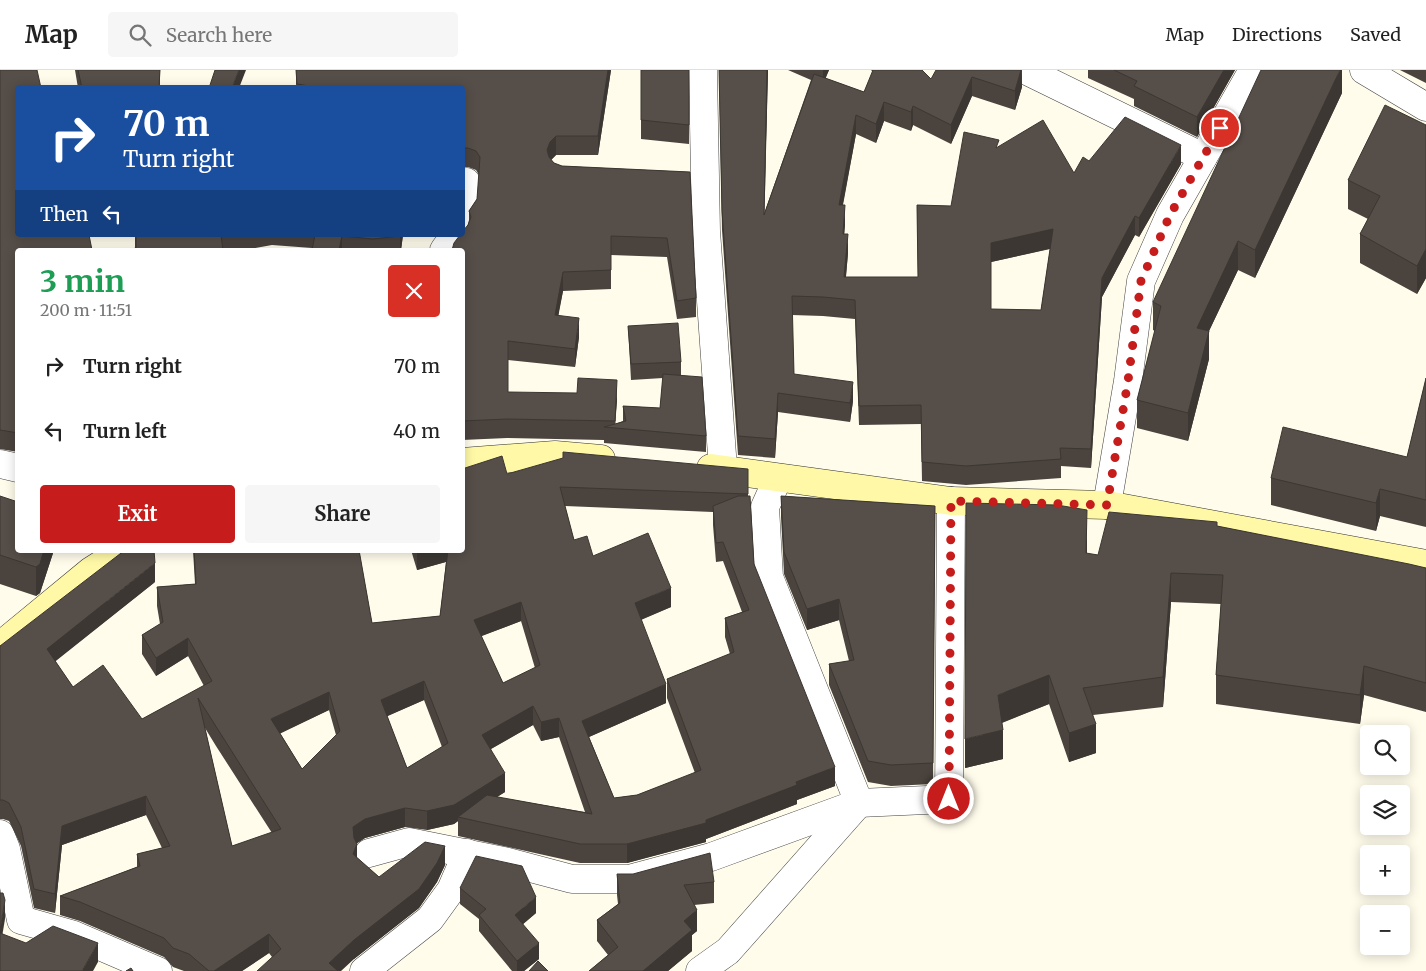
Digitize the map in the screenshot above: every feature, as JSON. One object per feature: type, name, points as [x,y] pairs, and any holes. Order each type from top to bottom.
[{"type":"street","points":[[703,70],[706,231],[722,469]]},
{"type":"street","points":[[1025,70],[1203,158]]},
{"type":"street","points":[[1107,505],[1128,381],[1141,281],[1170,215],[1253,70]]},
{"type":"street","points":[[1364,70],[1426,107]]},
{"type":"street","points":[[677,175],[705,176]]},
{"type":"street","points":[[465,190],[466,182]]},
{"type":"street","points":[[445,248],[454,237]]},
{"type":"street","points":[[465,462],[555,455],[624,461]]},
{"type":"street","points":[[0,464],[15,467]]},
{"type":"street","points":[[683,466],[722,469],[951,501],[1107,505],[1426,564]]},
{"type":"street","points":[[778,478],[765,507],[769,577],[859,803]]},
{"type":"street","points":[[369,853],[409,842],[467,853],[572,879],[629,879],[711,857],[859,803],[949,799],[951,501]]},
{"type":"street","points":[[0,646],[91,571],[119,553]]},
{"type":"street","points":[[700,971],[728,951],[859,803]]},
{"type":"street","points":[[0,834],[6,849],[21,920],[74,935],[158,971]]},
{"type":"street","points":[[364,971],[430,919],[451,890],[467,853]]},
{"type":"building","points":[[0,70],[37,70],[40,85],[15,85],[15,237],[89,237],[92,248],[15,248],[15,432],[0,430]]},
{"type":"building","points":[[78,70],[160,70],[159,85],[81,85]]},
{"type":"building","points":[[215,70],[239,70],[233,85],[210,85]]},
{"type":"building","points":[[296,70],[608,70],[598,136],[556,136],[550,142],[547,150],[549,157],[554,163],[562,166],[690,172],[696,298],[677,301],[667,238],[611,236],[611,270],[563,272],[555,315],[579,318],[575,349],[508,341],[508,392],[577,393],[578,378],[617,380],[615,421],[507,419],[465,421],[465,248],[453,248],[458,237],[465,237],[465,228],[471,217],[469,211],[477,199],[480,157],[476,151],[465,148],[465,85],[297,84]]},
{"type":"building","points":[[641,70],[689,70],[689,125],[641,120]]},
{"type":"building","points":[[719,70],[767,70],[764,215],[814,74],[864,92],[873,70],[922,70],[931,79],[936,70],[1021,70],[1015,91],[972,77],[951,125],[913,106],[911,112],[884,102],[876,124],[856,115],[839,205],[845,205],[843,234],[848,234],[844,277],[918,277],[917,205],[951,206],[964,132],[999,140],[996,148],[1043,120],[1074,173],[1083,157],[1089,161],[1125,117],[1181,145],[1139,218],[1135,216],[1102,278],[1091,449],[1060,448],[1061,459],[966,466],[922,462],[921,405],[859,406],[855,300],[823,297],[792,296],[794,374],[853,382],[850,403],[778,393],[775,439],[738,436],[722,211]],"holes":[[[1053,229],[1041,310],[991,309],[991,243]]]},
{"type":"building","points":[[1114,70],[1224,70],[1197,117],[1134,86],[1137,81]]},
{"type":"building","points":[[1261,70],[1340,70],[1255,250],[1238,241],[1197,328],[1209,331],[1188,413],[1137,400],[1161,306],[1153,302]]},
{"type":"building","points":[[1385,105],[1426,125],[1426,249],[1417,266],[1360,234],[1380,196],[1348,180]]},
{"type":"building","points":[[136,237],[221,237],[223,248],[136,248]]},
{"type":"building","points":[[315,237],[342,237],[339,248],[312,248]]},
{"type":"building","points":[[352,237],[391,237],[373,239]]},
{"type":"building","points":[[678,323],[681,362],[631,364],[628,326]]},
{"type":"building","points":[[663,374],[702,377],[706,436],[604,427],[626,421],[623,406],[660,408]]},
{"type":"building","points":[[1426,378],[1426,500],[1380,489],[1376,503],[1271,478],[1283,427],[1407,457]]},
{"type":"building","points":[[563,452],[748,469],[748,494],[560,487],[574,540],[587,536],[593,556],[648,533],[671,588],[635,603],[666,684],[582,721],[614,798],[637,795],[701,770],[667,679],[734,652],[725,618],[749,610],[723,542],[716,543],[713,506],[738,496],[750,496],[754,564],[835,767],[796,782],[797,785],[706,820],[706,823],[627,844],[580,844],[458,817],[487,795],[592,814],[559,718],[541,722],[533,706],[482,735],[505,773],[454,805],[427,811],[405,808],[365,819],[353,827],[354,838],[357,844],[353,854],[379,877],[425,842],[445,846],[437,863],[419,889],[354,940],[329,963],[338,971],[257,971],[281,949],[269,934],[214,971],[209,971],[189,954],[173,948],[164,938],[80,902],[60,896],[140,866],[137,854],[170,846],[146,796],[62,826],[55,894],[34,889],[21,827],[9,803],[0,800],[0,646],[121,553],[154,553],[155,563],[47,649],[73,687],[103,665],[142,719],[212,681],[188,638],[156,658],[142,635],[163,622],[157,587],[196,584],[194,553],[360,553],[372,623],[440,616],[448,553],[465,553],[465,468],[502,456],[507,474],[563,458]],"holes":[[[521,602],[540,665],[503,683],[474,620]],[[424,681],[448,743],[407,768],[381,700]],[[329,692],[340,731],[302,769],[271,719]],[[198,698],[281,829],[232,846]]]},
{"type":"building","points":[[0,496],[15,501],[15,553],[43,553],[40,564],[36,567],[0,555]]},
{"type":"building","points":[[781,496],[935,506],[933,763],[891,765],[868,761],[829,664],[854,660],[839,599],[807,609],[784,552]]},
{"type":"building","points":[[966,503],[1057,505],[1087,510],[1086,553],[1098,555],[1109,512],[1217,522],[1217,526],[1426,568],[1426,683],[1364,666],[1360,695],[1216,675],[1223,575],[1171,573],[1163,677],[1083,688],[1096,724],[1069,733],[1049,675],[998,695],[1003,730],[965,739]]},
{"type":"building","points":[[710,853],[714,882],[684,885],[697,910],[684,921],[692,930],[643,971],[589,971],[618,947],[597,920],[620,903],[617,874],[633,874]]},
{"type":"building","points":[[476,856],[522,866],[536,897],[515,915],[539,943],[517,961],[479,915],[486,909],[460,888]]},
{"type":"building","points":[[0,893],[3,893],[5,900],[0,930]]},
{"type":"building","points":[[53,926],[98,943],[82,971],[0,971],[0,933],[26,943]]},
{"type":"building","points":[[538,961],[548,971],[529,971]]},
{"type":"route","points":[[949,799],[951,501],[1107,505],[1128,381],[1141,281],[1170,215],[1220,128]]}]
